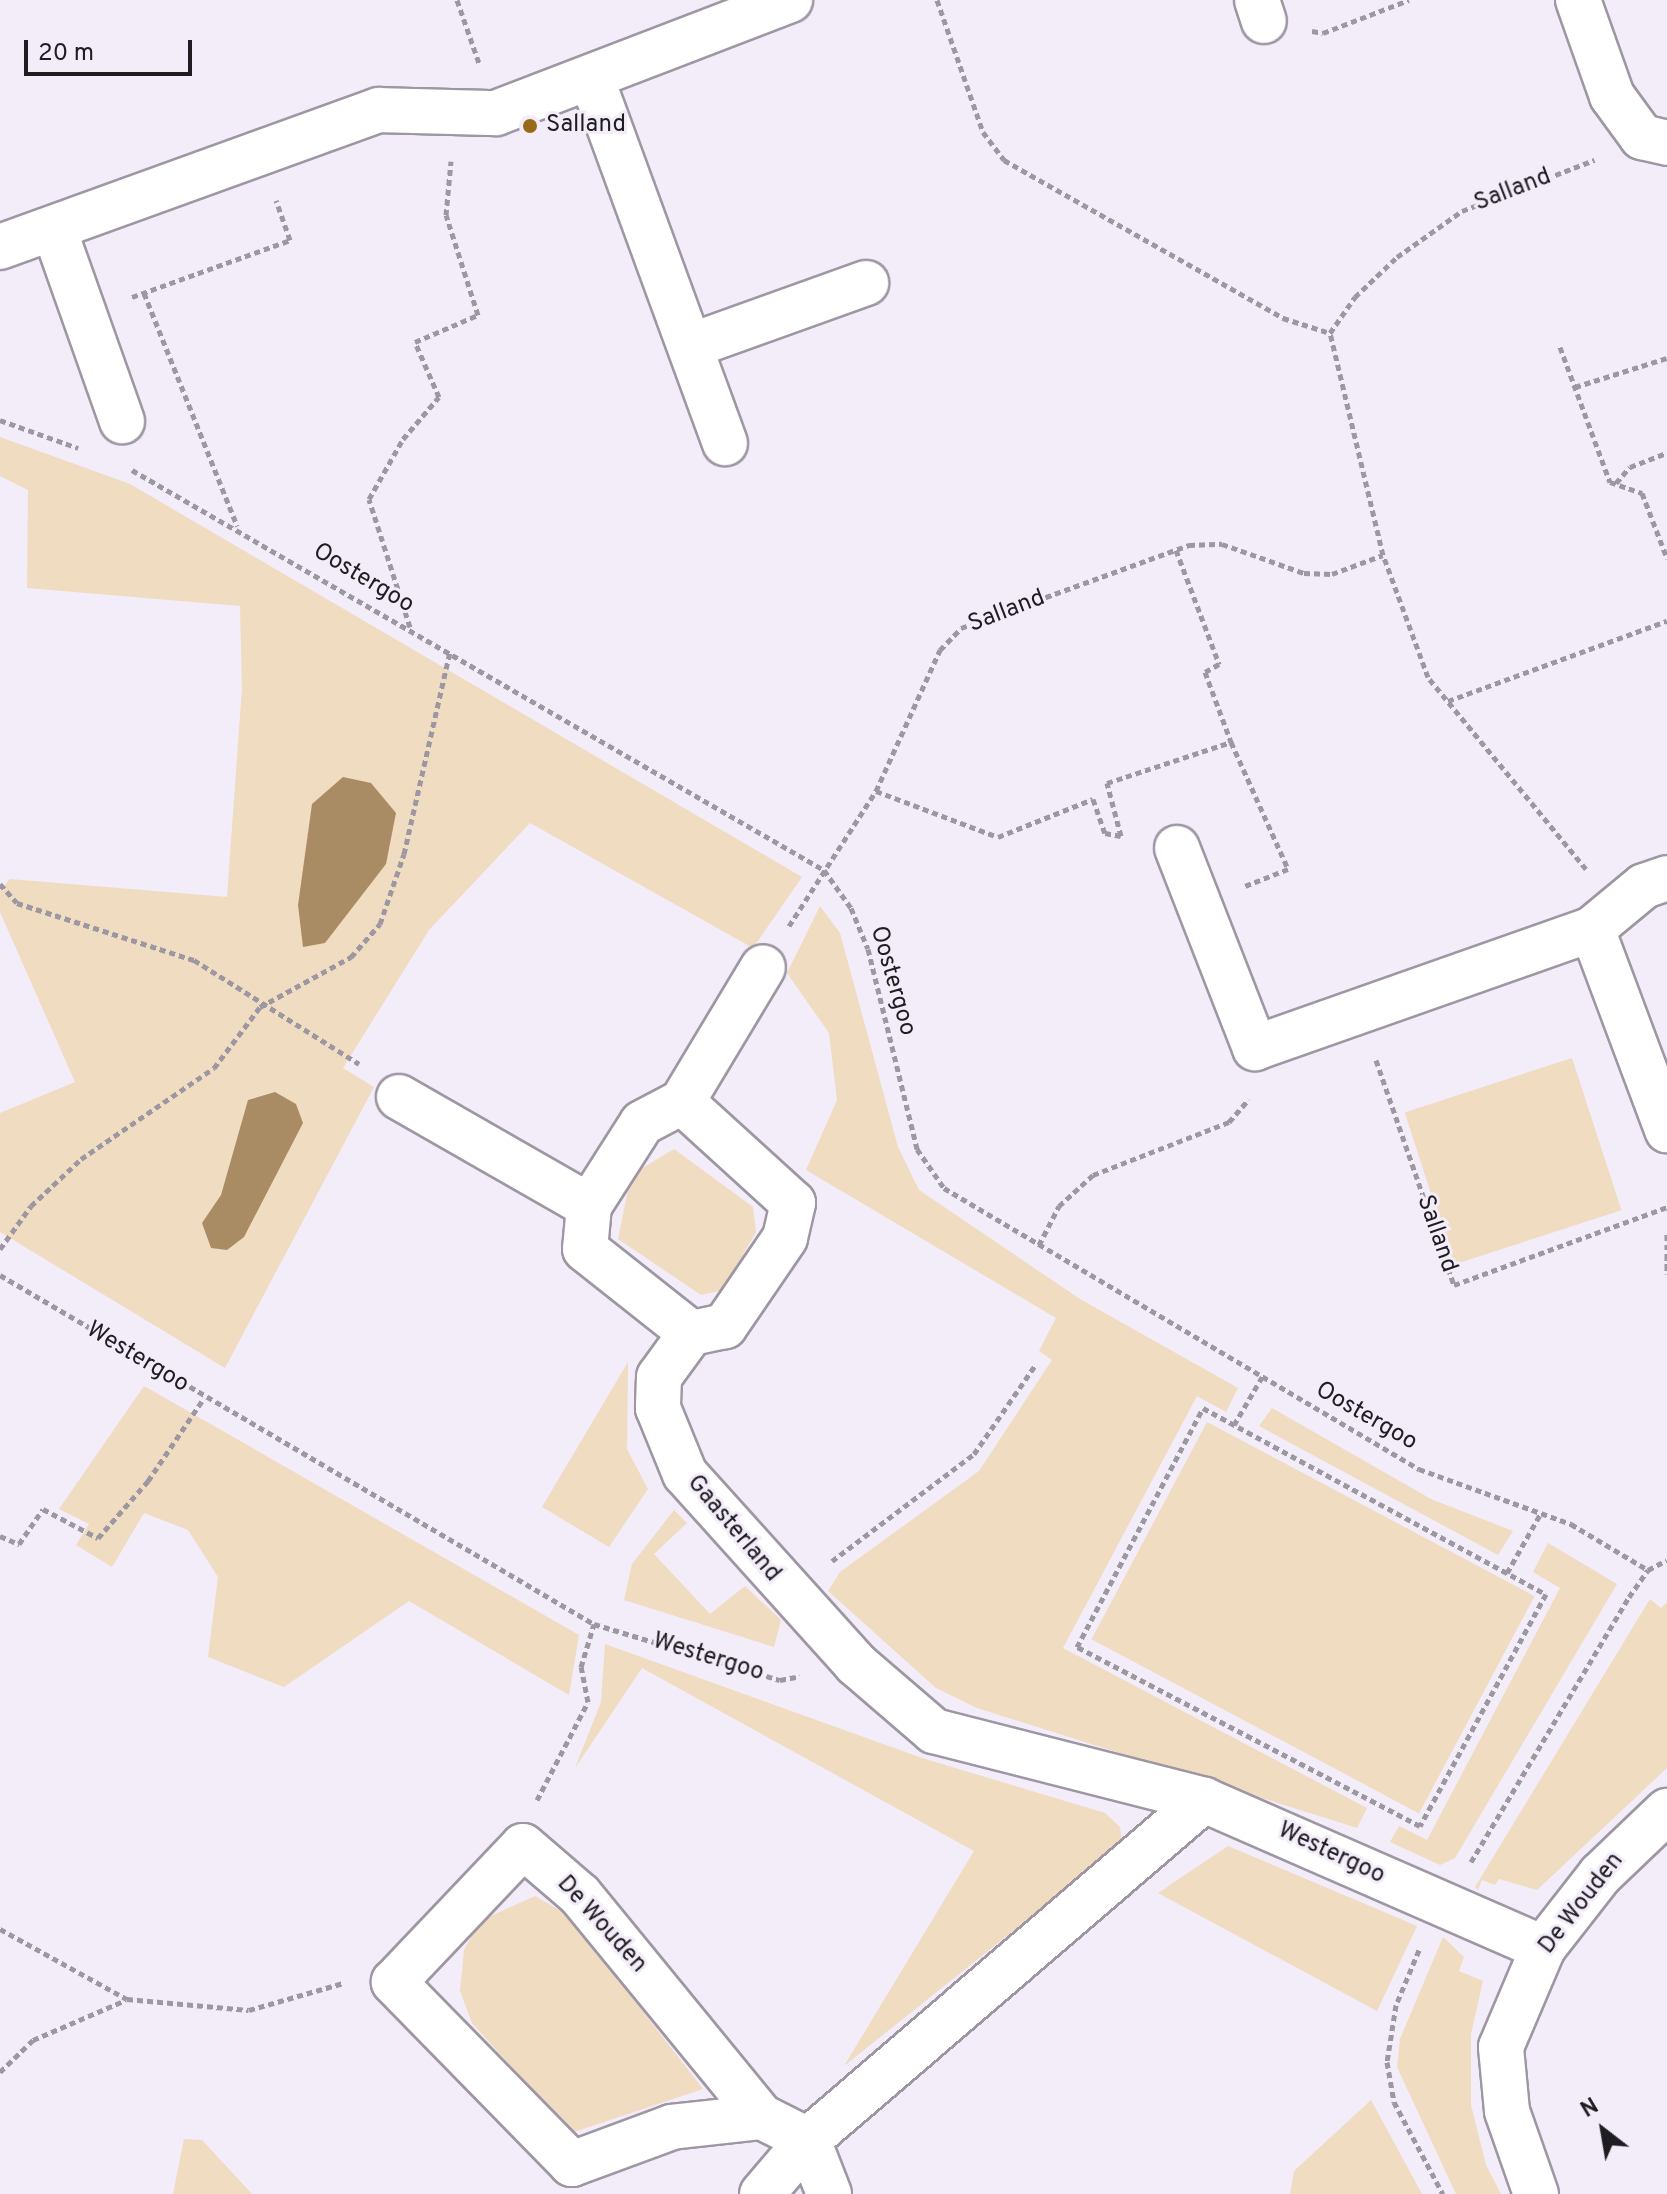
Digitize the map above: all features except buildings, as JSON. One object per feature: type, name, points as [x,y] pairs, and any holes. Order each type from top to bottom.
[{"type":"street","points":[[1578,0],[1612,96],[1654,140]]},
{"type":"street","points":[[0,247],[379,110],[475,113],[591,77],[773,4]]},
{"type":"street","points":[[591,77],[693,345],[725,443]]},
{"type":"street","points":[[54,229],[122,421]]},
{"type":"street","points":[[693,345],[866,283]]},
{"type":"street","points":[[1177,848],[1255,1048],[1360,1014],[1604,918],[1667,878]]},
{"type":"street","points":[[1604,918],[1667,1130]]},
{"type":"street","points":[[682,1102],[793,1203],[785,1238],[725,1326],[691,1333],[585,1249],[589,1206],[642,1123],[682,1102],[763,967]]},
{"type":"street","points":[[399,1097],[589,1206]]},
{"type":"street","name":"Gaasterland","points":[[691,1333],[659,1377],[658,1408],[685,1474],[799,1607],[856,1664]]},
{"type":"street","name":"Westergoo","points":[[856,1664],[934,1731],[1204,1800],[1543,1948]]},
{"type":"street","points":[[762,2194],[808,2140],[1204,1800]]},
{"type":"street","name":"De Wouden","points":[[1536,2194],[1507,2111],[1501,2047],[1543,1948],[1600,1875],[1667,1811]]},
{"type":"street","points":[[523,1846],[394,1982],[572,2164],[672,2127],[762,2117]]},
{"type":"street","name":"De Wouden","points":[[523,1846],[580,1895],[762,2117],[808,2140]]},
{"type":"street","points":[[808,2140],[829,2194]]},
{"type":"path","points":[[411,628],[369,499],[403,439],[439,397],[415,342],[478,315],[446,215],[475,113],[457,0]]},
{"type":"path","points":[[937,0],[983,132],[1004,160],[1283,318],[1330,333],[1383,555],[1428,677],[1604,918]]},
{"type":"path","points":[[1260,11],[1323,33],[1409,0]]},
{"type":"path","name":"Salland","points":[[1330,333],[1355,297],[1397,257],[1462,211],[1654,140]]},
{"type":"path","points":[[86,314],[290,240],[261,153]]},
{"type":"path","points":[[144,293],[237,528]]},
{"type":"path","points":[[1560,347],[1610,482],[1642,493],[1667,558]]},
{"type":"path","points":[[1575,387],[1667,358]]},
{"type":"path","points":[[0,420],[90,452]]},
{"type":"path","points":[[1616,483],[1630,467],[1667,453]]},
{"type":"path","name":"Oostergoo","points":[[126,467],[411,628],[824,870],[851,908],[868,949],[917,1149],[944,1188],[1419,1469],[1541,1513],[1648,1570],[1667,1560]]},
{"type":"path","name":"Salland","points":[[763,967],[876,791],[940,650],[961,628],[1176,550],[1222,544],[1304,573],[1332,574],[1383,555]]},
{"type":"path","points":[[1176,550],[1219,664],[1205,672],[1231,742]]},
{"type":"path","points":[[1448,701],[1667,621]]},
{"type":"path","points":[[0,1249],[31,1206],[81,1159],[214,1068],[260,1007],[351,957],[380,924],[404,854],[450,652]]},
{"type":"path","points":[[876,791],[998,837],[1093,799],[1105,833],[1177,848]]},
{"type":"path","points":[[0,884],[17,903],[194,960],[260,1007],[385,1079],[399,1097]]},
{"type":"path","name":"Salland","points":[[1360,1014],[1454,1285],[1667,1207]]},
{"type":"path","points":[[1039,1245],[1059,1206],[1093,1175],[1229,1122],[1252,1095],[1255,1048]]},
{"type":"path","points":[[1666,1272],[1667,1234]]},
{"type":"path","name":"Westergoo","points":[[0,1275],[204,1398],[594,1624],[780,1680],[856,1664]]},
{"type":"path","points":[[799,1607],[828,1564],[974,1454],[1036,1364]]},
{"type":"path","points":[[1234,1425],[1262,1377]]},
{"type":"path","points":[[0,1536],[19,1544],[43,1509],[98,1538],[148,1481],[204,1398]]},
{"type":"path","points":[[1203,1408],[1234,1425],[1546,1594],[1420,1826],[1077,1647],[1203,1408]]},
{"type":"path","points":[[1507,1573],[1541,1513]]},
{"type":"path","points":[[523,1846],[533,1809],[588,1702],[581,1667],[594,1624]]},
{"type":"path","points":[[0,1929],[127,1999],[249,2010],[364,1979],[394,1982]]},
{"type":"path","points":[[0,2072],[33,2040],[127,1999]]},
{"type":"shaded area","points":[[0,437],[130,484],[802,877],[753,948],[530,823],[429,930],[343,1068],[374,1087],[225,1368],[0,1232],[0,1113],[75,1082],[0,912],[0,891],[10,879],[227,897],[242,688],[240,606],[27,588],[28,490],[0,476]]},
{"type":"shaded area","points":[[343,777],[371,783],[396,813],[386,864],[325,943],[303,947],[298,905],[312,804]]},
{"type":"shaded area","points":[[820,906],[840,933],[898,1147],[919,1190],[1080,1299],[1238,1388],[1226,1412],[1197,1396],[1063,1648],[1367,1808],[1357,1828],[977,1708],[936,1688],[828,1591],[840,1572],[979,1471],[1052,1360],[1039,1351],[1056,1318],[806,1170],[837,1100],[829,1033],[787,973]]},
{"type":"shaded area","points":[[1572,1058],[1621,1210],[1454,1265],[1405,1112]]},
{"type":"shaded area","points":[[275,1092],[296,1104],[303,1123],[244,1237],[227,1250],[211,1248],[202,1223],[221,1195],[248,1100]]},
{"type":"shaded area","points":[[674,1149],[753,1207],[756,1232],[723,1290],[701,1295],[618,1239],[631,1175]]},
{"type":"shaded area","points":[[628,1362],[627,1449],[648,1489],[609,1547],[542,1507]]},
{"type":"shaded area","points":[[144,1386],[579,1635],[569,1695],[409,1601],[284,1687],[208,1657],[218,1577],[188,1530],[144,1513],[112,1567],[76,1545],[89,1524],[59,1509]]},
{"type":"shaded area","points":[[1272,1408],[1431,1499],[1513,1531],[1498,1555],[1259,1426]]},
{"type":"shaded area","points":[[1207,1422],[1535,1596],[1419,1813],[1092,1639]]},
{"type":"shaded area","points":[[674,1510],[687,1523],[654,1554],[710,1614],[745,1586],[781,1620],[774,1647],[624,1600],[632,1564]]},
{"type":"shaded area","points":[[1548,1543],[1617,1584],[1455,1858],[1440,1865],[1390,1842],[1399,1826],[1427,1840],[1560,1588],[1533,1572]]},
{"type":"shaded area","points":[[1650,1599],[1661,1608],[1667,1602],[1667,1768],[1537,1890],[1499,1879],[1495,1885],[1482,1880],[1478,1890],[1475,1887]]},
{"type":"shaded area","points":[[605,1644],[922,1758],[1105,1813],[1120,1827],[1122,1844],[844,2066],[974,1851],[642,1668],[575,1768],[601,1702]]},
{"type":"shaded area","points":[[1228,1846],[1417,1926],[1377,2011],[1158,1893]]},
{"type":"shaded area","points":[[535,1896],[568,1915],[703,2089],[571,2133],[472,2023],[460,1991],[464,1950],[480,1921]]},
{"type":"shaded area","points":[[1443,1937],[1464,1957],[1459,1971],[1483,1981],[1471,2034],[1471,2105],[1486,2165],[1501,2194],[1456,2194],[1397,2067],[1400,2039]]},
{"type":"shaded area","points":[[1371,2100],[1422,2194],[1290,2194],[1294,2171]]},
{"type":"shaded area","points":[[184,2139],[202,2140],[252,2194],[173,2194]]},
{"type":"place","name":"Salland","points":[[530,126]]}]
